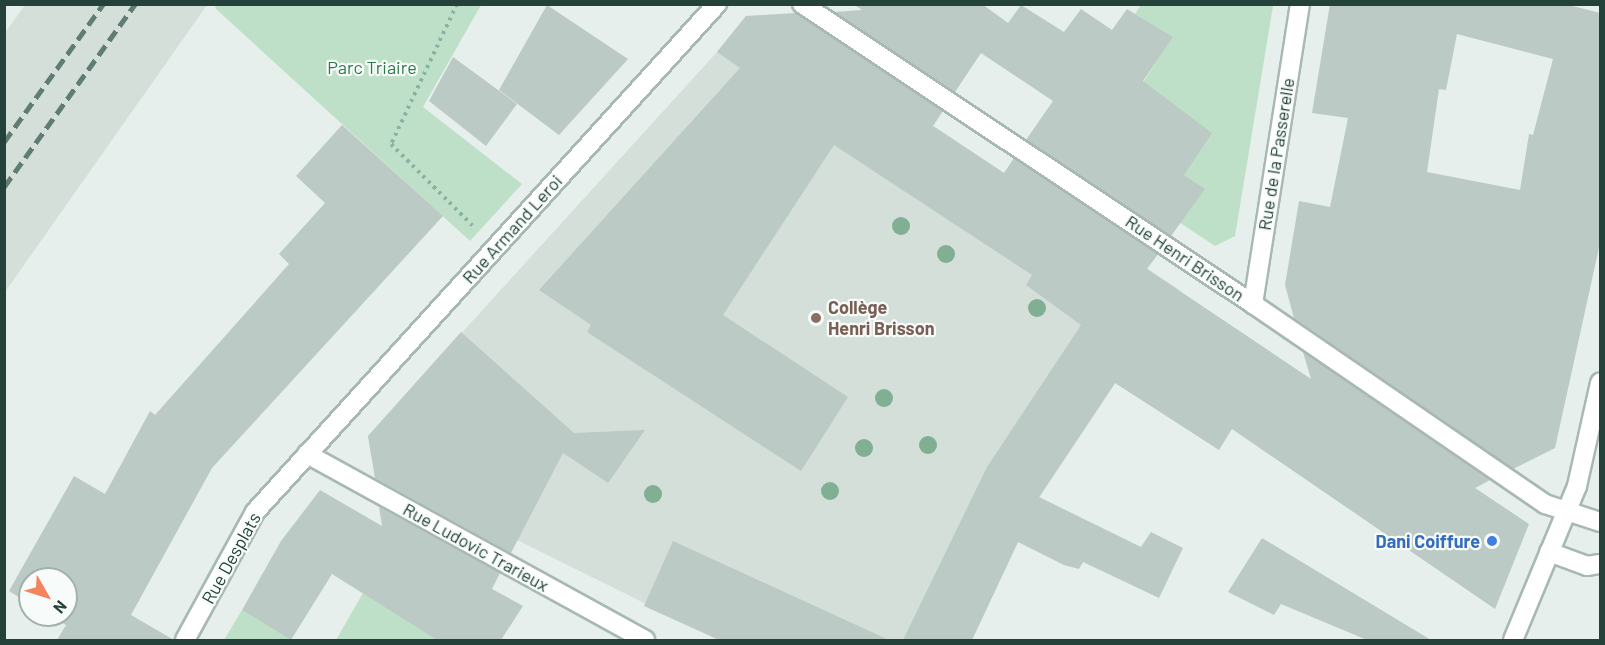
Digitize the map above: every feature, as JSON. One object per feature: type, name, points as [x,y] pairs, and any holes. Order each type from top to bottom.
[{"type":"street","name":"Rue Armand Leroi","points":[[307,454],[717,4]]},
{"type":"street","name":"Rue Henri Brisson","points":[[802,4],[1253,304],[1545,504],[1600,522]]},
{"type":"street","name":"Rue de la Passerelle","points":[[1253,304],[1300,4]]},
{"type":"street","points":[[1513,640],[1577,486],[1600,383]]},
{"type":"street","name":"Rue Desplats","points":[[185,640],[255,512],[307,454]]},
{"type":"street","name":"Rue Ludovic Trarieux","points":[[307,454],[645,640]]},
{"type":"street","points":[[1549,552],[1587,566],[1600,564]]},
{"type":"path","points":[[458,4],[391,144],[495,247]]},
{"type":"shaded area","points":[[25,5],[207,5],[5,292],[5,33]]},
{"type":"shaded area","name":"Collège Henri Brisson","points":[[767,15],[1178,289],[1039,498],[972,640],[719,640],[517,540],[371,456],[368,436],[717,52],[746,16]]},
{"type":"green space","name":"Parc Triaire","points":[[217,4],[481,5],[423,107],[522,184],[470,241],[215,8]]},
{"type":"green space","points":[[1141,5],[1273,6],[1235,236],[1215,246],[1091,164],[1172,37],[1135,14]]},
{"type":"green space","points":[[363,593],[438,640],[336,640]]},
{"type":"green space","points":[[242,610],[292,640],[224,640]]},
{"type":"building","points":[[853,4],[982,4],[1008,23],[1021,5],[1064,32],[1081,9],[1112,30],[1127,9],[1173,37],[1143,81],[1212,133],[1184,175],[1205,189],[1171,236],[1026,140],[1053,101],[981,53],[955,92],[834,12],[862,10]]},
{"type":"building","points":[[1330,4],[1565,4],[1600,13],[1600,243],[1555,448],[1513,469],[1294,318],[1285,285],[1299,201],[1330,207],[1348,118],[1312,113]],"holes":[[[1457,34],[1553,59],[1533,135],[1529,134],[1520,190],[1427,172],[1439,89],[1446,90]]]},
{"type":"building","points":[[547,5],[628,59],[559,135],[499,90]]},
{"type":"building","points":[[796,13],[943,111],[933,126],[1004,173],[1014,158],[1158,254],[1147,269],[1311,379],[1303,352],[1490,480],[1475,488],[1529,524],[1495,609],[1232,429],[1219,450],[1115,383],[1039,497],[1141,547],[1151,532],[1183,548],[1159,598],[1083,562],[1079,569],[1064,565],[1018,542],[972,640],[903,640],[987,467],[1081,325],[1026,285],[1032,275],[834,145],[723,315],[848,397],[801,471],[587,332],[591,325],[539,290],[740,68],[717,52],[746,16]]},
{"type":"building","points":[[453,57],[517,104],[486,146],[429,101]]},
{"type":"building","points":[[342,125],[443,216],[212,468],[131,615],[174,640],[57,640],[65,627],[78,627],[78,567],[23,567],[74,476],[105,494],[150,411],[155,415],[289,264],[279,254],[325,203],[296,176]]},
{"type":"building","points":[[461,332],[574,433],[645,430],[608,483],[563,453],[511,553],[375,478],[368,436]]},
{"type":"building","points":[[320,490],[382,526],[379,507],[500,573],[492,589],[523,606],[501,640],[437,640],[332,574],[291,640],[242,610],[281,541]]},
{"type":"building","points":[[1262,538],[1431,640],[1367,640],[1281,604],[1274,615],[1228,592]]},
{"type":"building","points":[[673,541],[889,640],[719,640],[644,606]]},
{"type":"building","points":[[18,575],[18,597],[9,591]]},
{"type":"railway","points":[[4,142],[103,4]]},
{"type":"railway","points":[[4,187],[135,4]]},
{"type":"place","name":"Collège Henri Brisson","points":[[816,318]]},
{"type":"place","name":"Dani Coiffure","points":[[1492,541]]}]
